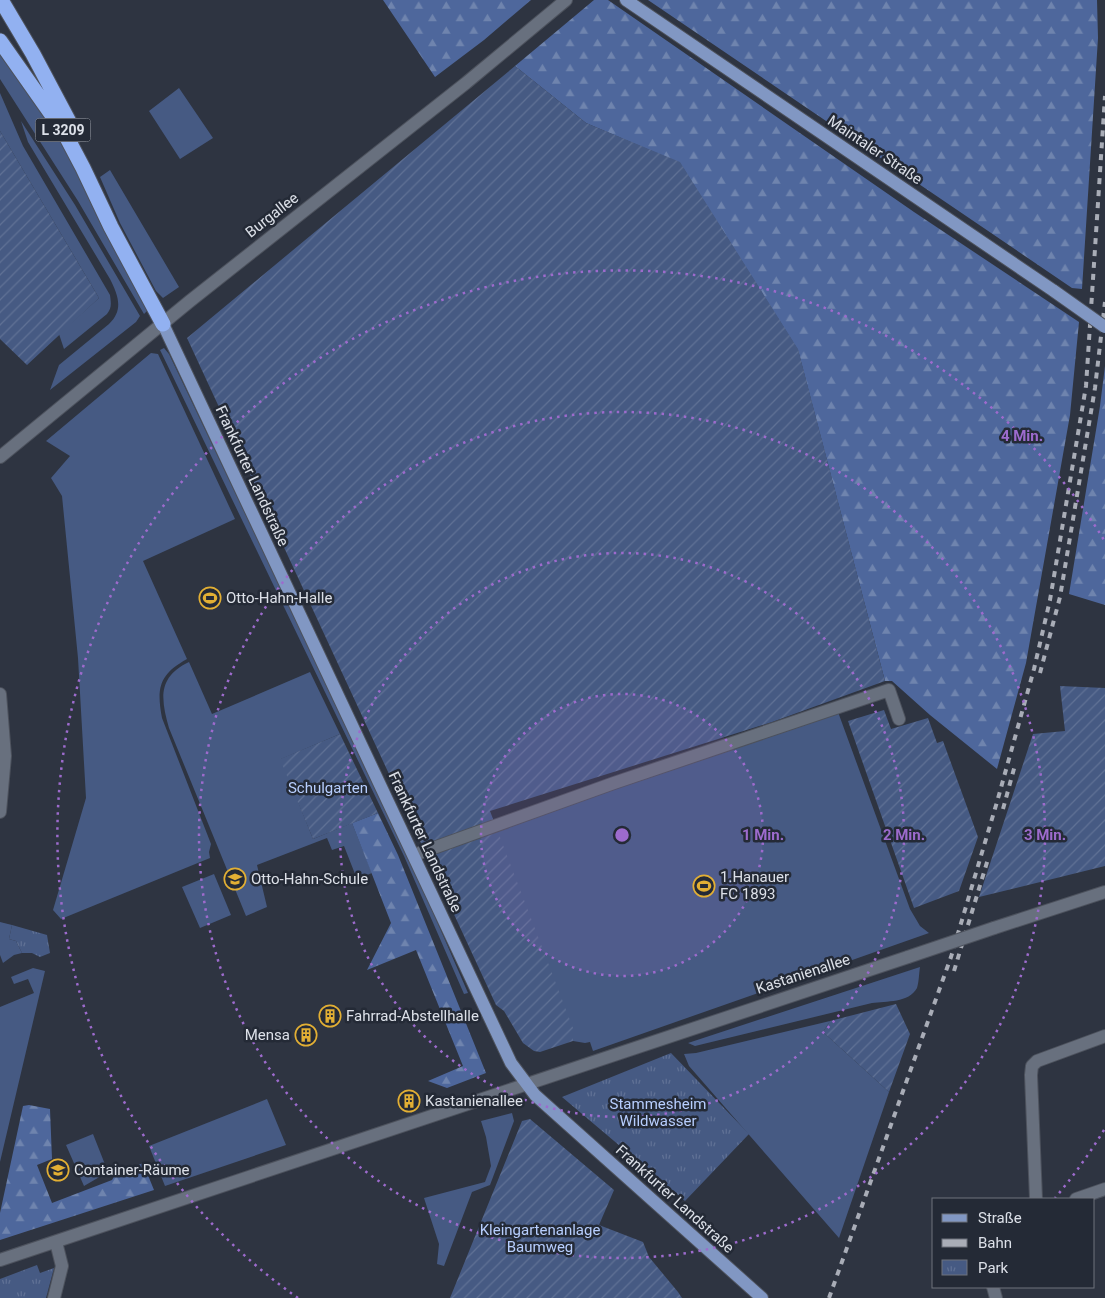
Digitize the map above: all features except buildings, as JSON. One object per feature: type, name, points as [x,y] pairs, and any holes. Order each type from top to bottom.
[{"type":"highway","name":"L 3209","points":[[1,0],[33,54],[77,137],[111,227]]},
{"type":"highway","points":[[8,0],[33,54]]},
{"type":"highway","name":"L 3209","points":[[0,41],[64,132],[111,227],[163,324]]},
{"type":"main road","name":"Maintaler Straße","points":[[626,0],[1105,327]]},
{"type":"main road","name":"Frankfurter Landstraße","points":[[163,324],[507,1055],[535,1095],[634,1186],[762,1298]]},
{"type":"street","name":"Burgallee","points":[[0,457],[163,324],[466,83],[566,0]]},
{"type":"street","points":[[414,855],[614,783],[889,690],[899,718]]},
{"type":"street","points":[[0,694],[5,756],[0,812]]},
{"type":"street","name":"Kastanienallee","points":[[0,1260],[1105,892]]},
{"type":"street","points":[[1036,1198],[1032,1066],[1037,1061],[1105,1036]]},
{"type":"street","points":[[1079,1198],[1105,1189]]},
{"type":"street","points":[[54,1298],[62,1266],[56,1242]]},
{"type":"green space","points":[[383,0],[531,0],[484,40],[435,77]]},
{"type":"green space","points":[[594,0],[608,0],[914,212],[1079,322],[1070,415],[1026,663],[997,769],[930,715],[892,681],[885,681],[798,350],[680,163],[586,123],[515,66]]},
{"type":"green space","points":[[648,0],[1097,0],[1098,38],[1082,289],[1072,288]]},
{"type":"green space","points":[[0,55],[59,134],[148,310],[144,314],[78,201],[0,79]]},
{"type":"green space","points":[[515,66],[586,123],[680,162],[798,349],[885,681],[772,722],[490,811],[573,1028],[573,1041],[540,1052],[534,1051],[523,1043],[504,1011],[496,1005],[187,338]]},
{"type":"green space","points":[[179,88],[213,138],[180,159],[149,111]]},
{"type":"green space","points":[[0,93],[23,146],[110,295],[109,312],[64,349],[59,334],[99,298],[0,131]]},
{"type":"green space","points":[[21,121],[75,205],[140,316],[136,322],[50,390],[59,365],[114,319],[117,313],[118,302],[110,279],[28,142]]},
{"type":"green space","points":[[0,131],[99,298],[27,365],[0,339]]},
{"type":"green space","points":[[110,170],[179,287],[163,298],[156,291],[120,223],[100,177]]},
{"type":"green space","points":[[164,348],[169,354],[409,857],[468,993],[464,994],[404,856],[160,350]]},
{"type":"green space","points":[[151,353],[158,354],[235,519],[143,561],[187,659],[171,670],[162,682],[160,707],[162,718],[211,844],[210,858],[61,919],[53,910],[86,798],[78,658],[62,496],[51,478],[70,456],[46,441]]},
{"type":"green space","points":[[1105,366],[1105,605],[1069,594]]},
{"type":"green space","points":[[189,662],[212,714],[310,672],[340,734],[281,759],[313,839],[352,823],[372,873],[357,879],[344,846],[332,850],[327,838],[257,865],[267,907],[246,916],[166,718],[163,699],[166,682],[179,668]]},
{"type":"green space","points":[[1060,686],[1105,688],[1105,866],[979,897],[1033,734],[1065,731]]},
{"type":"green space","points":[[884,710],[891,729],[928,718],[937,743],[943,741],[978,837],[959,891],[914,908],[848,721]]},
{"type":"green space","points":[[838,712],[910,909],[920,926],[929,933],[593,1051],[590,1042],[573,1041],[572,1028],[494,825]]},
{"type":"green space","name":"Schulgarten","points":[[340,734],[378,813],[313,839],[280,759]]},
{"type":"green space","points":[[378,813],[398,855],[486,1073],[447,1088],[428,1081],[463,1066],[416,950],[367,970],[391,923],[352,823]]},
{"type":"green space","points":[[214,874],[231,915],[200,928],[182,887]]},
{"type":"green space","points":[[0,922],[12,925],[9,939],[16,941],[22,953],[14,955],[3,963],[0,955]]},
{"type":"green space","points":[[12,925],[47,935],[50,953],[40,957],[32,953],[22,953],[16,941],[9,939]]},
{"type":"green space","points":[[920,967],[917,988],[903,999],[872,1003],[695,1046],[688,1043]]},
{"type":"green space","points":[[33,968],[45,971],[0,1162],[0,1007],[34,993],[28,979],[14,984],[11,977]]},
{"type":"green space","points":[[896,1004],[910,1034],[889,1092],[823,1032],[830,1021]]},
{"type":"green space","points":[[830,1021],[823,1032],[889,1092],[839,1238],[689,1066],[684,1054],[696,1053]]},
{"type":"green space","name":"Stammesheim Wildwasser","points":[[671,1053],[749,1134],[685,1201],[562,1097]]},
{"type":"green space","points":[[267,1099],[286,1145],[165,1186],[149,1146]]},
{"type":"green space","points":[[29,1105],[50,1109],[52,1159],[37,1165],[52,1203],[112,1180],[115,1175],[143,1163],[154,1190],[0,1240],[0,1213],[23,1106]]},
{"type":"green space","points":[[512,1113],[514,1121],[490,1185],[472,1192],[444,1266],[437,1264],[439,1244],[424,1198],[485,1182],[491,1166],[481,1121]]},
{"type":"green space","name":"Kleingartenanlage Baumweg","points":[[530,1119],[614,1190],[599,1225],[643,1242],[649,1257],[682,1298],[450,1298],[522,1121]]},
{"type":"green space","points":[[93,1134],[108,1172],[84,1186],[66,1145]]},
{"type":"green space","points":[[37,1265],[40,1273],[54,1268],[46,1298],[0,1298],[0,1279]]},
{"type":"railway","points":[[829,1298],[951,957],[1034,669],[1050,600],[1086,386],[1105,96]]},
{"type":"railway","points":[[1040,673],[1060,597],[1095,388],[1105,302]]},
{"type":"railway","points":[[1003,809],[1015,765]]},
{"type":"railway","points":[[954,971],[988,859]]},
{"type":"place","name":"Otto-Hahn-Halle","points":[[210,598]]},
{"type":"place","name":"Otto-Hahn-Schule","points":[[235,879]]},
{"type":"place","name":"1.Hanauer FC 1893","points":[[704,886]]},
{"type":"place","name":"Fahrrad-Abstellhalle","points":[[330,1016]]},
{"type":"place","name":"Mensa","points":[[306,1035]]},
{"type":"place","name":"Kastanienallee","points":[[409,1101]]},
{"type":"place","name":"Container-Räume","points":[[58,1170]]}]
